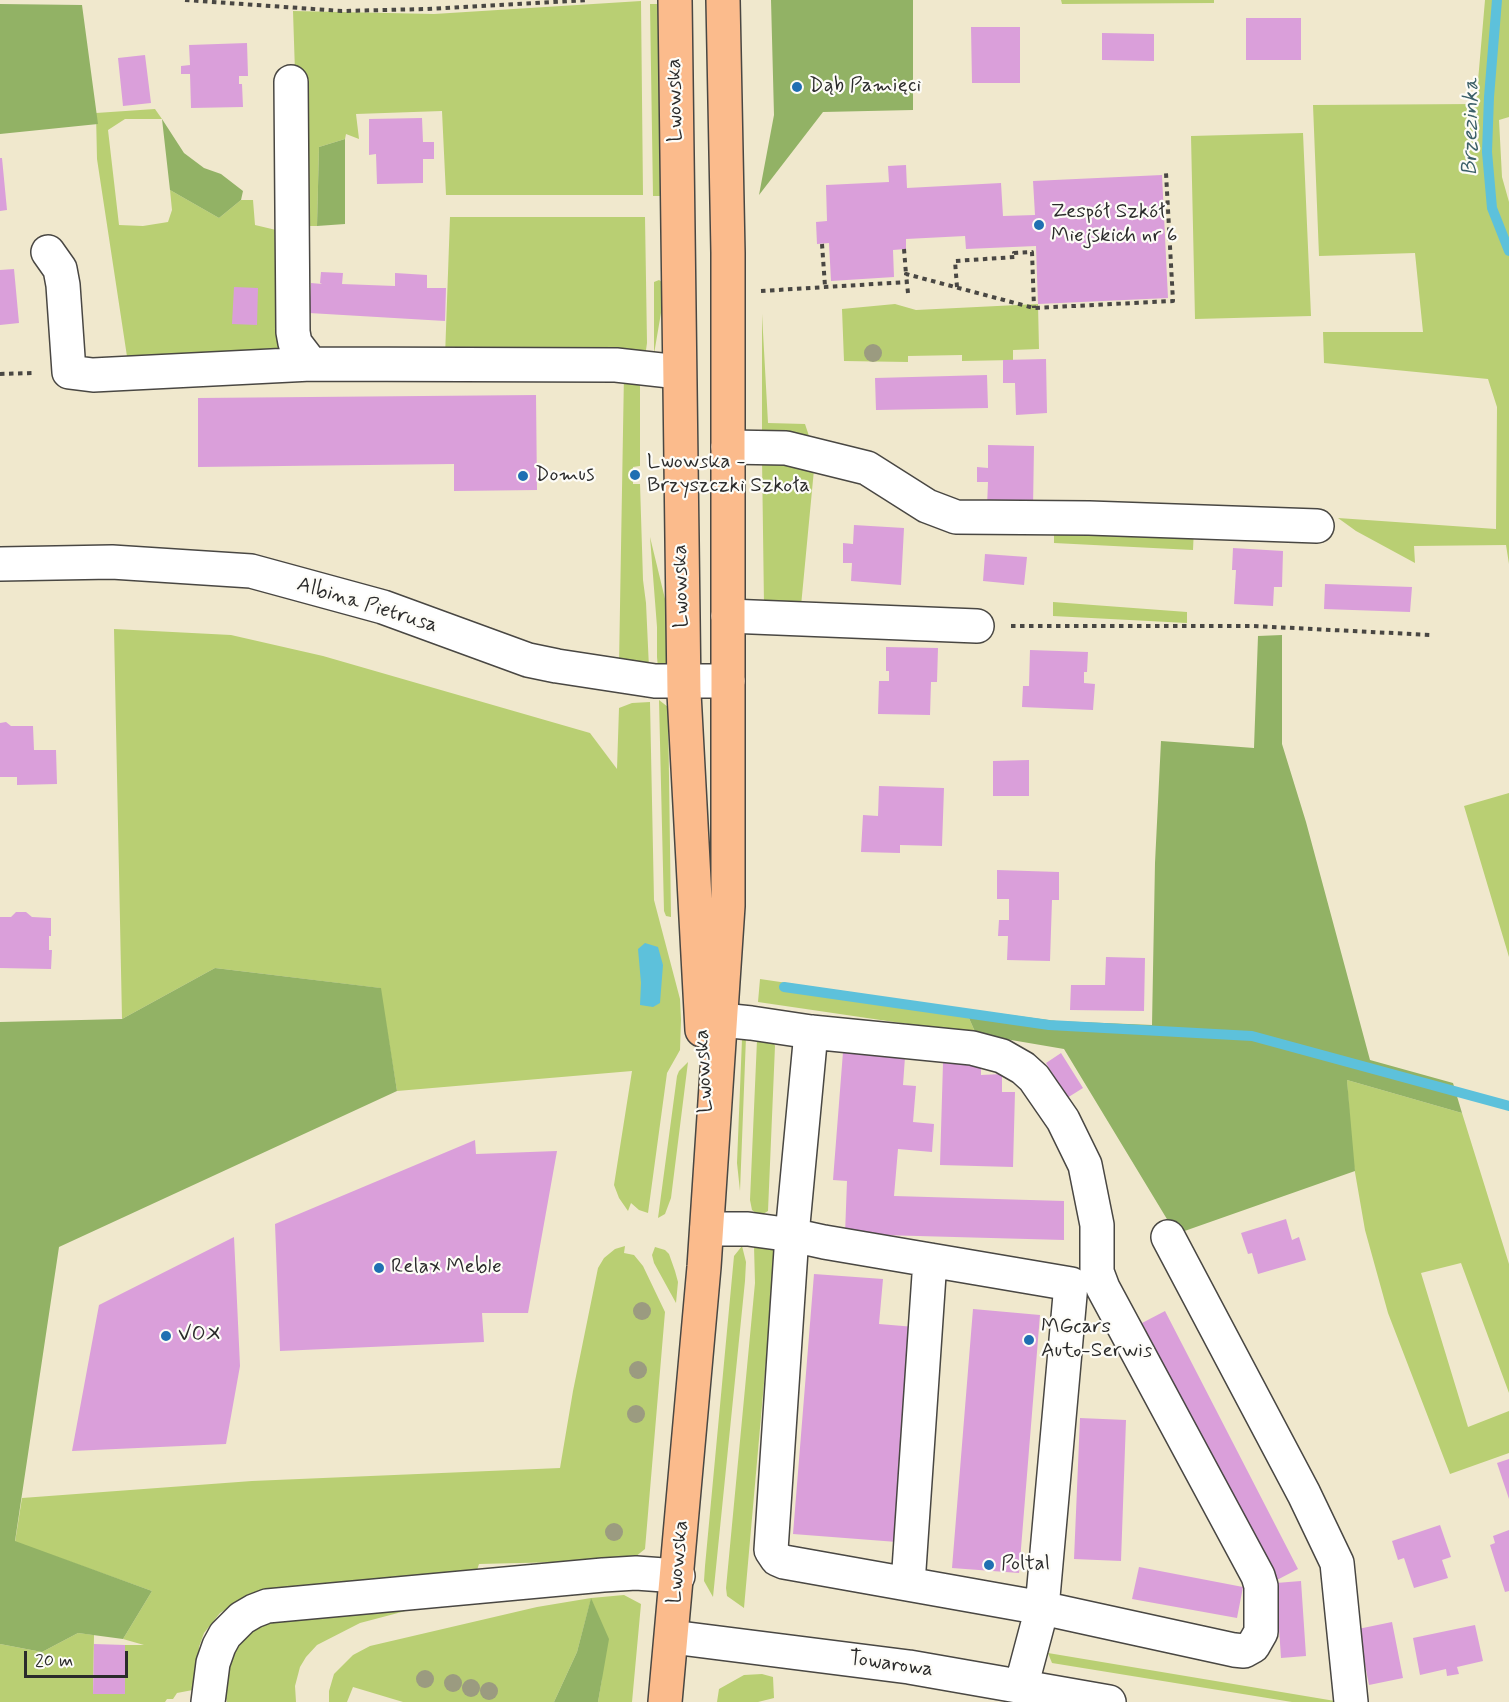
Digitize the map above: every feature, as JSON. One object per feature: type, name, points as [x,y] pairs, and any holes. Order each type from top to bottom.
[{"type":"main road","name":"Lwowska","points":[[665,1702],[678,1576],[711,1171],[711,1019],[684,682],[675,0]]},
{"type":"main road","name":"Lwowska","points":[[711,1019],[728,906],[728,261],[723,0]]},
{"type":"street","points":[[291,82],[293,332],[295,344],[311,364]]},
{"type":"street","points":[[48,252],[60,269],[63,285],[69,372],[93,375],[311,364],[616,366],[680,372]]},
{"type":"street","points":[[728,447],[786,448],[867,468],[927,506],[956,517],[1089,518],[1317,526]]},
{"type":"street","name":"Albina Pietrusa","points":[[0,564],[112,562],[251,571],[383,607],[528,660],[655,681],[728,681]]},
{"type":"street","points":[[728,616],[977,626]]},
{"type":"street","points":[[711,1019],[811,1032],[972,1048],[1002,1056],[1023,1068],[1034,1078],[1063,1120],[1085,1165],[1097,1225],[1097,1272],[1103,1288],[1262,1586],[1261,1632],[1253,1646],[1244,1651],[1234,1650],[1042,1608],[777,1559],[771,1550],[792,1235],[811,1032]]},
{"type":"street","points":[[707,1229],[748,1229],[792,1235],[1103,1288]]},
{"type":"street","points":[[1168,1238],[1304,1494],[1337,1563],[1351,1702]]},
{"type":"street","points":[[908,1584],[930,1260]]},
{"type":"street","points":[[1021,1687],[1042,1608],[1071,1284]]},
{"type":"street","points":[[208,1702],[213,1663],[225,1635],[242,1618],[267,1606],[603,1575],[636,1573],[678,1576]]},
{"type":"street","name":"Towarowa","points":[[672,1636],[909,1666],[1109,1702]]},
{"type":"path","points":[[185,0],[342,11],[588,0]]},
{"type":"path","points":[[906,274],[1034,308],[1173,301],[1166,173]]},
{"type":"path","points":[[822,244],[825,286]]},
{"type":"path","points":[[904,249],[908,293]]},
{"type":"path","points":[[957,287],[955,261],[1015,257],[1014,253],[1020,250],[1032,252],[1034,308]]},
{"type":"path","points":[[762,291],[907,282]]},
{"type":"path","points":[[977,626],[1253,626],[1431,635]]},
{"type":"green space","points":[[771,0],[913,0],[913,110],[823,112],[759,195],[774,115]]},
{"type":"green space","points":[[1061,0],[1214,0],[1214,3],[1062,4]]},
{"type":"green space","points":[[1485,0],[1509,0],[1509,117],[1499,120],[1502,177],[1509,202],[1509,564],[1506,545],[1414,546],[1415,563],[1356,531],[1338,518],[1496,529],[1497,407],[1488,379],[1324,363],[1323,332],[1423,332],[1415,253],[1319,256],[1313,105],[1476,104]]},
{"type":"green space","points":[[641,1],[643,195],[446,195],[442,111],[356,114],[359,139],[346,134],[345,139],[319,147],[317,226],[300,226],[293,11],[434,14]]},
{"type":"green space","points":[[0,4],[82,5],[98,124],[0,134]]},
{"type":"green space","points":[[650,4],[658,4],[661,196],[653,196]]},
{"type":"green space","points":[[155,109],[162,119],[125,119],[108,130],[119,225],[143,226],[168,222],[172,210],[170,190],[219,218],[241,200],[253,200],[255,225],[276,230],[294,354],[128,363],[97,159],[96,113]]},
{"type":"green space","points":[[162,119],[184,153],[204,168],[221,174],[243,191],[241,200],[219,218],[170,190]]},
{"type":"green space","points":[[1303,133],[1311,316],[1195,319],[1191,136]]},
{"type":"green space","points":[[345,139],[345,224],[317,226],[319,147]]},
{"type":"green space","points":[[450,217],[645,217],[647,343],[645,357],[445,357]]},
{"type":"green space","points":[[659,280],[662,282],[662,307],[654,354],[654,282]]},
{"type":"green space","points":[[895,304],[916,310],[1038,304],[1039,349],[1013,350],[1013,360],[962,361],[962,355],[908,356],[908,362],[844,361],[842,309]]},
{"type":"green space","points":[[762,314],[768,423],[805,424],[812,445],[762,436]]},
{"type":"green space","points":[[624,373],[640,381],[640,466],[633,467],[633,484],[640,484],[649,668],[619,665]]},
{"type":"green space","points":[[762,458],[815,459],[801,606],[764,605]]},
{"type":"green space","points":[[1054,526],[1194,528],[1193,550],[1054,543]]},
{"type":"green space","points":[[650,537],[666,603],[667,668],[658,668]]},
{"type":"green space","points":[[1053,602],[1187,612],[1187,623],[1053,616]]},
{"type":"green space","points":[[114,629],[231,635],[323,656],[590,733],[617,769],[619,708],[632,703],[650,702],[654,900],[680,999],[681,1020],[680,1050],[667,1073],[648,1213],[639,1210],[631,1203],[628,1211],[614,1185],[632,1071],[397,1091],[380,988],[215,968],[122,1019]]},
{"type":"green space","points":[[1282,635],[1282,744],[1306,822],[1370,1060],[1453,1083],[1462,1113],[1347,1080],[1355,1171],[1176,1234],[1064,1049],[976,1034],[965,1009],[1056,1021],[1152,1025],[1155,863],[1161,741],[1254,748],[1258,636]]},
{"type":"green space","points":[[659,700],[668,707],[671,917],[666,916],[664,911]]},
{"type":"green space","points":[[1509,793],[1509,957],[1464,806]]},
{"type":"green space","points":[[215,968],[381,988],[397,1091],[59,1247],[15,1541],[152,1591],[123,1639],[78,1633],[42,1652],[0,1644],[0,1022],[122,1019]]},
{"type":"green space","points":[[760,979],[965,1009],[976,1034],[758,1002]]},
{"type":"green space","points":[[746,1037],[740,1191],[737,1163],[742,1039]]},
{"type":"green space","points":[[757,1040],[773,1040],[775,1046],[768,1211],[763,1214],[752,1210],[750,1200]]},
{"type":"green space","points":[[688,1062],[671,1198],[665,1214],[658,1218],[677,1076]]},
{"type":"green space","points":[[1347,1080],[1462,1113],[1509,1264],[1509,1393],[1461,1263],[1421,1273],[1468,1427],[1509,1411],[1509,1453],[1450,1474],[1388,1313],[1365,1230],[1352,1155]]},
{"type":"green space","points":[[625,1246],[624,1253],[634,1255],[643,1266],[665,1312],[645,1549],[635,1557],[602,1561],[479,1564],[476,1573],[233,1605],[220,1613],[204,1633],[199,1647],[198,1689],[177,1693],[173,1699],[167,1699],[165,1702],[0,1702],[0,1644],[42,1652],[78,1633],[94,1635],[93,1694],[124,1694],[125,1645],[144,1645],[123,1639],[152,1591],[15,1542],[22,1498],[252,1481],[560,1468],[598,1268],[604,1258],[615,1249]]},
{"type":"green space","points":[[742,1246],[746,1262],[745,1281],[713,1597],[704,1581],[705,1566],[734,1256]]},
{"type":"green space","points":[[754,1246],[776,1248],[744,1608],[727,1596],[726,1588],[755,1283]]},
{"type":"green space","points":[[655,1247],[669,1254],[678,1282],[676,1303],[654,1263],[652,1255]]},
{"type":"green space","points":[[624,1595],[641,1604],[632,1702],[598,1702],[602,1678],[591,1599],[577,1652],[554,1702],[403,1702],[353,1687],[347,1702],[329,1702],[329,1691],[334,1674],[353,1655],[370,1646],[537,1607],[591,1598]]},
{"type":"green space","points":[[591,1598],[609,1639],[598,1702],[554,1702],[577,1652]]},
{"type":"green space","points":[[432,1604],[360,1623],[317,1645],[300,1667],[295,1686],[296,1702],[227,1702],[224,1692],[230,1653],[245,1636],[269,1622]]},
{"type":"green space","points":[[1048,1653],[1339,1702],[1292,1702],[1052,1663]]},
{"type":"green space","points":[[762,1674],[773,1677],[774,1698],[758,1702],[717,1702],[719,1689],[744,1675]]},
{"type":"water","points":[[645,943],[658,947],[663,965],[660,1003],[653,1007],[640,1005],[638,949]]},
{"type":"building","points":[[1246,18],[1301,18],[1301,60],[1246,60]]},
{"type":"building","points":[[971,27],[1020,27],[1020,83],[972,83]]},
{"type":"building","points":[[1102,33],[1154,34],[1154,61],[1102,60]]},
{"type":"building","points":[[247,43],[248,76],[239,76],[239,84],[242,84],[243,107],[191,108],[190,74],[181,74],[181,66],[190,65],[189,45]]},
{"type":"building","points":[[145,55],[151,103],[123,106],[118,58]]},
{"type":"building","points":[[422,118],[423,142],[434,142],[434,159],[423,159],[423,183],[377,184],[376,154],[369,155],[369,119]]},
{"type":"building","points":[[0,158],[2,158],[7,210],[0,211]]},
{"type":"building","points":[[906,165],[907,188],[1001,183],[1003,216],[1035,215],[1033,181],[1162,175],[1168,298],[1038,304],[1036,246],[966,249],[965,236],[906,239],[906,249],[893,250],[894,277],[831,281],[829,243],[817,244],[816,222],[827,221],[826,185],[889,182],[888,166]]},
{"type":"building","points":[[14,269],[19,323],[0,325],[0,270]]},
{"type":"building","points":[[321,272],[343,273],[342,284],[395,286],[395,273],[427,275],[427,288],[446,288],[445,321],[309,313],[311,283],[322,284],[320,283]]},
{"type":"building","points":[[234,287],[258,288],[257,325],[232,324]]},
{"type":"building","points":[[1046,359],[1047,413],[1016,415],[1015,383],[1003,383],[1003,360]]},
{"type":"building","points":[[987,375],[988,408],[876,410],[875,378]]},
{"type":"building","points":[[536,395],[537,490],[454,491],[454,464],[198,467],[198,398]]},
{"type":"building","points":[[988,445],[1034,446],[1033,508],[987,507],[988,482],[977,482],[977,467],[988,468]]},
{"type":"building","points":[[854,525],[904,528],[901,585],[851,581],[852,563],[843,563],[843,543],[853,544]]},
{"type":"building","points":[[1233,548],[1283,551],[1282,587],[1274,587],[1273,606],[1234,604],[1236,570],[1232,570]]},
{"type":"building","points":[[985,554],[1027,557],[1024,585],[983,581]]},
{"type":"building","points":[[1325,584],[1412,587],[1410,612],[1324,609]]},
{"type":"building","points":[[886,647],[938,648],[937,682],[931,682],[930,715],[878,714],[879,681],[889,681],[889,671],[886,671]]},
{"type":"building","points":[[1030,650],[1088,652],[1084,683],[1095,684],[1093,710],[1022,707],[1023,686],[1029,686]]},
{"type":"building","points":[[6,722],[11,726],[33,726],[34,750],[56,750],[57,784],[17,785],[17,777],[0,777],[0,723]]},
{"type":"building","points":[[1029,760],[1029,796],[993,796],[993,761]]},
{"type":"building","points":[[879,786],[944,788],[942,846],[900,845],[900,853],[861,852],[863,815],[878,816]]},
{"type":"building","points":[[997,870],[1059,872],[1059,900],[1052,900],[1050,961],[1007,960],[1008,936],[998,936],[999,920],[1009,920],[1009,899],[997,899]]},
{"type":"building","points":[[16,912],[26,912],[32,917],[51,918],[49,950],[52,950],[51,969],[0,968],[0,917],[11,917]]},
{"type":"building","points":[[1106,957],[1145,958],[1144,1011],[1070,1010],[1071,985],[1105,985]]},
{"type":"building","points":[[843,1052],[905,1057],[903,1085],[916,1086],[913,1122],[934,1124],[932,1152],[898,1149],[894,1196],[1064,1201],[1064,1240],[845,1234],[847,1181],[833,1180]]},
{"type":"building","points":[[1061,1053],[1083,1088],[1067,1098],[1046,1063]]},
{"type":"building","points":[[943,1063],[981,1065],[981,1075],[1002,1074],[1002,1092],[1015,1092],[1013,1167],[940,1165]]},
{"type":"building","name":"Relax Meble","points":[[475,1140],[476,1154],[557,1151],[528,1313],[482,1313],[484,1342],[280,1351],[275,1224]]},
{"type":"building","points":[[1286,1219],[1292,1240],[1299,1237],[1306,1260],[1258,1274],[1252,1253],[1248,1254],[1241,1233]]},
{"type":"building","name":"VOX","points":[[234,1237],[240,1366],[226,1444],[72,1451],[99,1305]]},
{"type":"building","points":[[814,1274],[883,1279],[879,1324],[915,1327],[897,1542],[793,1534]]},
{"type":"building","points":[[973,1309],[1040,1315],[1019,1573],[952,1568]]},
{"type":"building","points":[[1165,1311],[1298,1569],[1275,1581],[1142,1323]]},
{"type":"building","points":[[1080,1418],[1126,1420],[1121,1561],[1074,1559]]},
{"type":"building","points":[[1509,1459],[1509,1499],[1497,1463]]},
{"type":"building","points":[[1440,1525],[1451,1557],[1442,1560],[1448,1578],[1414,1588],[1404,1558],[1398,1560],[1392,1541]]},
{"type":"building","points":[[1509,1530],[1509,1591],[1505,1592],[1490,1545],[1495,1543],[1493,1536]]},
{"type":"building","points":[[1139,1567],[1243,1587],[1237,1618],[1132,1599]]},
{"type":"building","points":[[1301,1581],[1306,1656],[1281,1658],[1276,1583]]},
{"type":"building","points":[[1392,1622],[1403,1678],[1369,1685],[1358,1629]]},
{"type":"building","points":[[1475,1625],[1483,1661],[1457,1667],[1459,1674],[1447,1676],[1446,1669],[1420,1675],[1413,1638]]},
{"type":"building","points":[[94,1644],[125,1645],[125,1694],[93,1694]]},
{"type":"waterway","name":"Brzezinka","points":[[1497,0],[1487,152],[1492,208],[1509,251]]},
{"type":"waterway","points":[[784,987],[1049,1025],[1252,1036],[1509,1106]]},
{"type":"place","name":"Dąb Pamięci","points":[[797,87]]},
{"type":"place","name":"Zespół Szkół Miejskich nr 6","points":[[1039,225]]},
{"type":"place","name":"Lwowska - Brzyszczki Szkoła","points":[[635,475]]},
{"type":"place","name":"Domus","points":[[523,476]]},
{"type":"place","name":"Relax Meble","points":[[379,1268]]},
{"type":"place","name":"VOX","points":[[166,1336]]},
{"type":"place","name":"MGcars Auto-Serwis","points":[[1029,1340]]},
{"type":"place","name":"Poltal","points":[[989,1565]]}]
